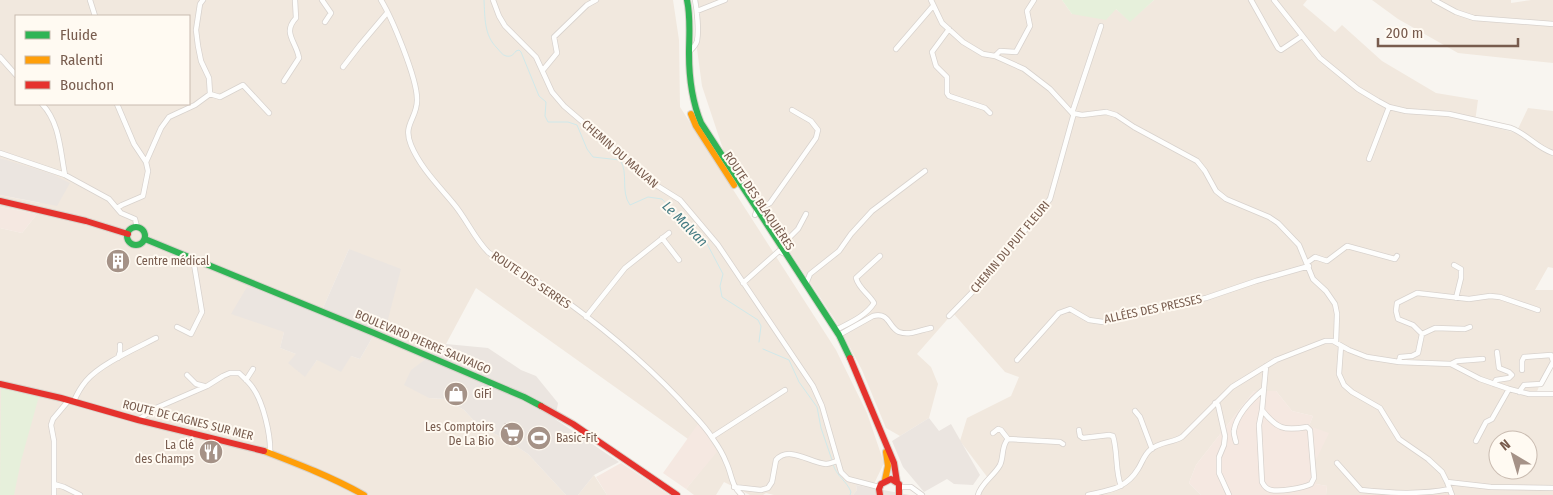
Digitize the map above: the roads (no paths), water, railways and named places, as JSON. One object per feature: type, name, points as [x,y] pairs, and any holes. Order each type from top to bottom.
[{"type":"main road","name":"ROUTE DES BLAQUIÈRES","points":[[684,0],[685,89],[691,115],[709,148],[798,272],[838,332],[860,377],[883,438]]},
{"type":"main road","name":"ROUTE DES BLAQUIÈRES","points":[[684,0],[689,25],[688,52],[691,95],[695,111],[707,134],[756,213]]},
{"type":"main road","points":[[0,202],[78,219],[128,234]]},
{"type":"main road","points":[[137,228],[143,230],[145,239],[142,243],[134,245],[129,242],[128,234],[132,229],[137,228]]},
{"type":"main road","name":"BOULEVARD PIERRE SAUVAIGO","points":[[145,239],[453,366],[524,398],[580,429],[677,495]]},
{"type":"main road","name":"ROUTE DES BLAQUIÈRES","points":[[780,248],[831,331],[868,398]]},
{"type":"main road","name":"ROUTE DE CAGNES SUR MER","points":[[0,384],[71,400],[138,420],[270,453],[348,486],[364,495]]},
{"type":"main road","points":[[880,495],[879,488],[885,480],[888,466],[883,438]]},
{"type":"main road","points":[[883,438],[894,463],[899,495]]},
{"type":"main road","points":[[885,480],[891,479],[898,485]]},
{"type":"street","points":[[90,0],[95,15]]},
{"type":"street","points":[[202,0],[196,30],[201,61],[209,78],[210,94]]},
{"type":"street","points":[[284,81],[299,58],[289,32],[289,27],[296,18],[295,0]]},
{"type":"street","points":[[322,0],[331,13],[325,22]]},
{"type":"street","name":"ROUTE DES SERRES","points":[[381,0],[414,81],[417,98],[416,109],[407,127],[411,145],[439,187],[490,253],[534,280],[586,316],[628,351],[697,418],[712,437],[726,462],[734,487],[743,495]]},
{"type":"street","name":"CHEMIN DU MALVAN","points":[[494,0],[499,16],[505,26],[536,57],[552,92],[564,106],[648,180],[680,200],[718,244],[812,386],[822,406],[841,472],[848,479],[879,488]]},
{"type":"street","points":[[543,70],[557,53],[554,37],[587,5],[596,0]]},
{"type":"street","points":[[688,52],[697,41],[695,0]]},
{"type":"street","points":[[697,11],[725,0]]},
{"type":"street","points":[[931,0],[942,23],[963,42],[983,54],[995,56],[1024,70],[1043,83],[1074,113],[1106,112],[1116,115],[1192,158],[1202,166],[1213,186],[1221,195],[1231,202],[1270,217],[1278,223],[1299,245],[1313,278],[1331,297],[1337,309],[1339,374],[1344,385],[1352,392],[1380,408],[1390,420],[1396,435],[1442,472],[1452,495]]},
{"type":"street","points":[[995,56],[1000,51],[1016,52],[1030,26],[1027,11],[1034,0]]},
{"type":"street","points":[[1251,0],[1278,48],[1281,50],[1302,36]]},
{"type":"street","points":[[1274,0],[1302,36],[1330,67],[1358,89],[1389,107],[1423,114],[1449,114],[1511,128],[1553,153]]},
{"type":"street","points":[[1434,0],[1456,12],[1474,18],[1553,24]]},
{"type":"street","points":[[896,49],[933,6]]},
{"type":"street","points":[[343,67],[387,14]]},
{"type":"street","name":"CHEMIN DU PUIT FLEURI","points":[[949,316],[988,276],[1050,199],[1056,185],[1064,144],[1102,26]]},
{"type":"street","points":[[949,29],[932,52],[936,66],[947,77],[947,93],[949,96],[984,108],[990,114]]},
{"type":"street","points":[[0,57],[15,74]]},
{"type":"street","points":[[146,162],[161,128],[169,117],[195,105],[210,94],[220,96],[243,85],[269,113]]},
{"type":"street","points":[[43,105],[53,119],[56,128],[65,175]]},
{"type":"street","points":[[116,105],[134,144],[146,162],[148,171],[143,196],[117,208]]},
{"type":"street","points":[[1369,159],[1389,107]]},
{"type":"street","points":[[756,213],[770,203],[816,138],[818,130],[810,121],[792,110]]},
{"type":"street","points":[[0,153],[65,175],[109,199],[121,212],[135,219],[137,228]]},
{"type":"street","points":[[806,284],[810,274],[839,251],[851,234],[872,211],[925,171]]},
{"type":"street","points":[[743,283],[798,229],[806,214]]},
{"type":"street","points":[[586,316],[624,268],[669,233]]},
{"type":"street","points":[[662,238],[679,260]]},
{"type":"street","name":"ALLÉES DES PRESSES","points":[[1017,360],[1059,313],[1070,308],[1089,320],[1103,322],[1125,314],[1206,298],[1308,264],[1315,257],[1327,261],[1347,246],[1395,259],[1397,256]]},
{"type":"street","points":[[838,332],[864,314],[874,303],[858,284],[856,278],[880,256]]},
{"type":"street","points":[[176,327],[191,334],[202,312],[193,258]]},
{"type":"street","points":[[1454,265],[1461,269],[1461,278],[1456,298]]},
{"type":"street","points":[[1422,334],[1413,325],[1398,319],[1396,311],[1397,303],[1417,292],[1469,299],[1490,296],[1500,297],[1538,310]]},
{"type":"street","points":[[838,332],[878,315],[883,316],[896,331],[902,333],[913,334],[930,328]]},
{"type":"street","points":[[1422,334],[1435,328],[1465,329],[1470,327]]},
{"type":"street","points":[[1399,362],[1400,357],[1412,356],[1418,353],[1422,334]]},
{"type":"street","points":[[54,495],[54,441],[51,424],[53,419],[92,376],[156,338]]},
{"type":"street","points":[[1088,495],[1121,486],[1131,479],[1144,457],[1152,448],[1172,442],[1182,436],[1232,387],[1276,360],[1320,343],[1330,341],[1367,357],[1399,362],[1451,364],[1508,389],[1540,395],[1553,394]]},
{"type":"street","points":[[117,360],[120,345]]},
{"type":"street","points":[[1494,384],[1496,380],[1509,378],[1512,375],[1499,368],[1497,352]]},
{"type":"street","points":[[1519,392],[1524,386],[1541,384],[1553,361],[1551,355],[1524,357],[1522,370]]},
{"type":"street","points":[[1451,364],[1457,361],[1483,359]]},
{"type":"street","points":[[1262,410],[1268,417],[1285,429],[1307,427],[1310,430],[1314,478],[1312,484],[1305,487],[1271,490],[1264,486],[1262,482],[1259,425],[1266,366]]},
{"type":"street","points":[[246,380],[253,370]]},
{"type":"street","points":[[138,420],[156,408],[207,386],[230,373],[239,373],[254,389],[266,421],[270,453]]},
{"type":"street","points":[[187,375],[196,384],[207,386]]},
{"type":"street","points":[[1236,442],[1233,431],[1237,421],[1253,398],[1264,389]]},
{"type":"street","points":[[1476,441],[1486,422],[1492,419],[1508,389]]},
{"type":"street","points":[[712,437],[785,390]]},
{"type":"street","points":[[1215,403],[1218,405],[1225,436],[1219,457],[1219,474],[1229,495]]},
{"type":"street","points":[[1135,411],[1140,417],[1152,448]]},
{"type":"street","points":[[994,433],[998,429],[1008,439],[1060,442],[1063,444]]},
{"type":"street","points":[[1079,430],[1080,436],[1083,438],[1113,436],[1117,449],[1118,478],[1121,486]]},
{"type":"street","points":[[978,495],[982,486],[999,467],[1004,444],[1008,439]]},
{"type":"street","points":[[734,487],[763,490],[770,487],[775,462],[780,456],[800,456],[827,464],[838,461]]},
{"type":"street","points":[[1337,463],[1361,490],[1422,493],[1450,489]]},
{"type":"street","points":[[1447,482],[1490,487],[1550,488],[1547,495]]},
{"type":"street","points":[[54,484],[64,486],[80,495]]},
{"type":"street","points":[[898,485],[912,487],[922,495]]},
{"type":"street","points":[[743,495],[745,489]]},
{"type":"waterway","name":"Le Malvan","points":[[484,0],[486,26],[490,38],[501,53],[505,55],[511,56],[519,50],[521,52],[539,96],[546,102],[545,116],[548,122],[568,122],[577,125],[587,149],[593,157],[620,160],[624,171],[625,194],[630,205],[648,197],[662,199],[705,240],[723,274],[720,286],[722,297],[758,320],[761,326],[759,342]]},
{"type":"waterway","name":"Le Malvan","points":[[763,349],[789,360],[799,382],[817,407],[821,428],[832,460]]},
{"type":"waterway","name":"Le Malvan","points":[[833,464],[849,488],[850,495]]},
{"type":"place","name":"Centre médical","points":[[118,261]]},
{"type":"place","name":"GiFi","points":[[456,394]]},
{"type":"place","name":"Les Comptoirs De La Bio","points":[[512,434]]},
{"type":"place","name":"Basic-Fit","points":[[539,438]]},
{"type":"place","name":"La Clé des Champs","points":[[211,452]]}]
